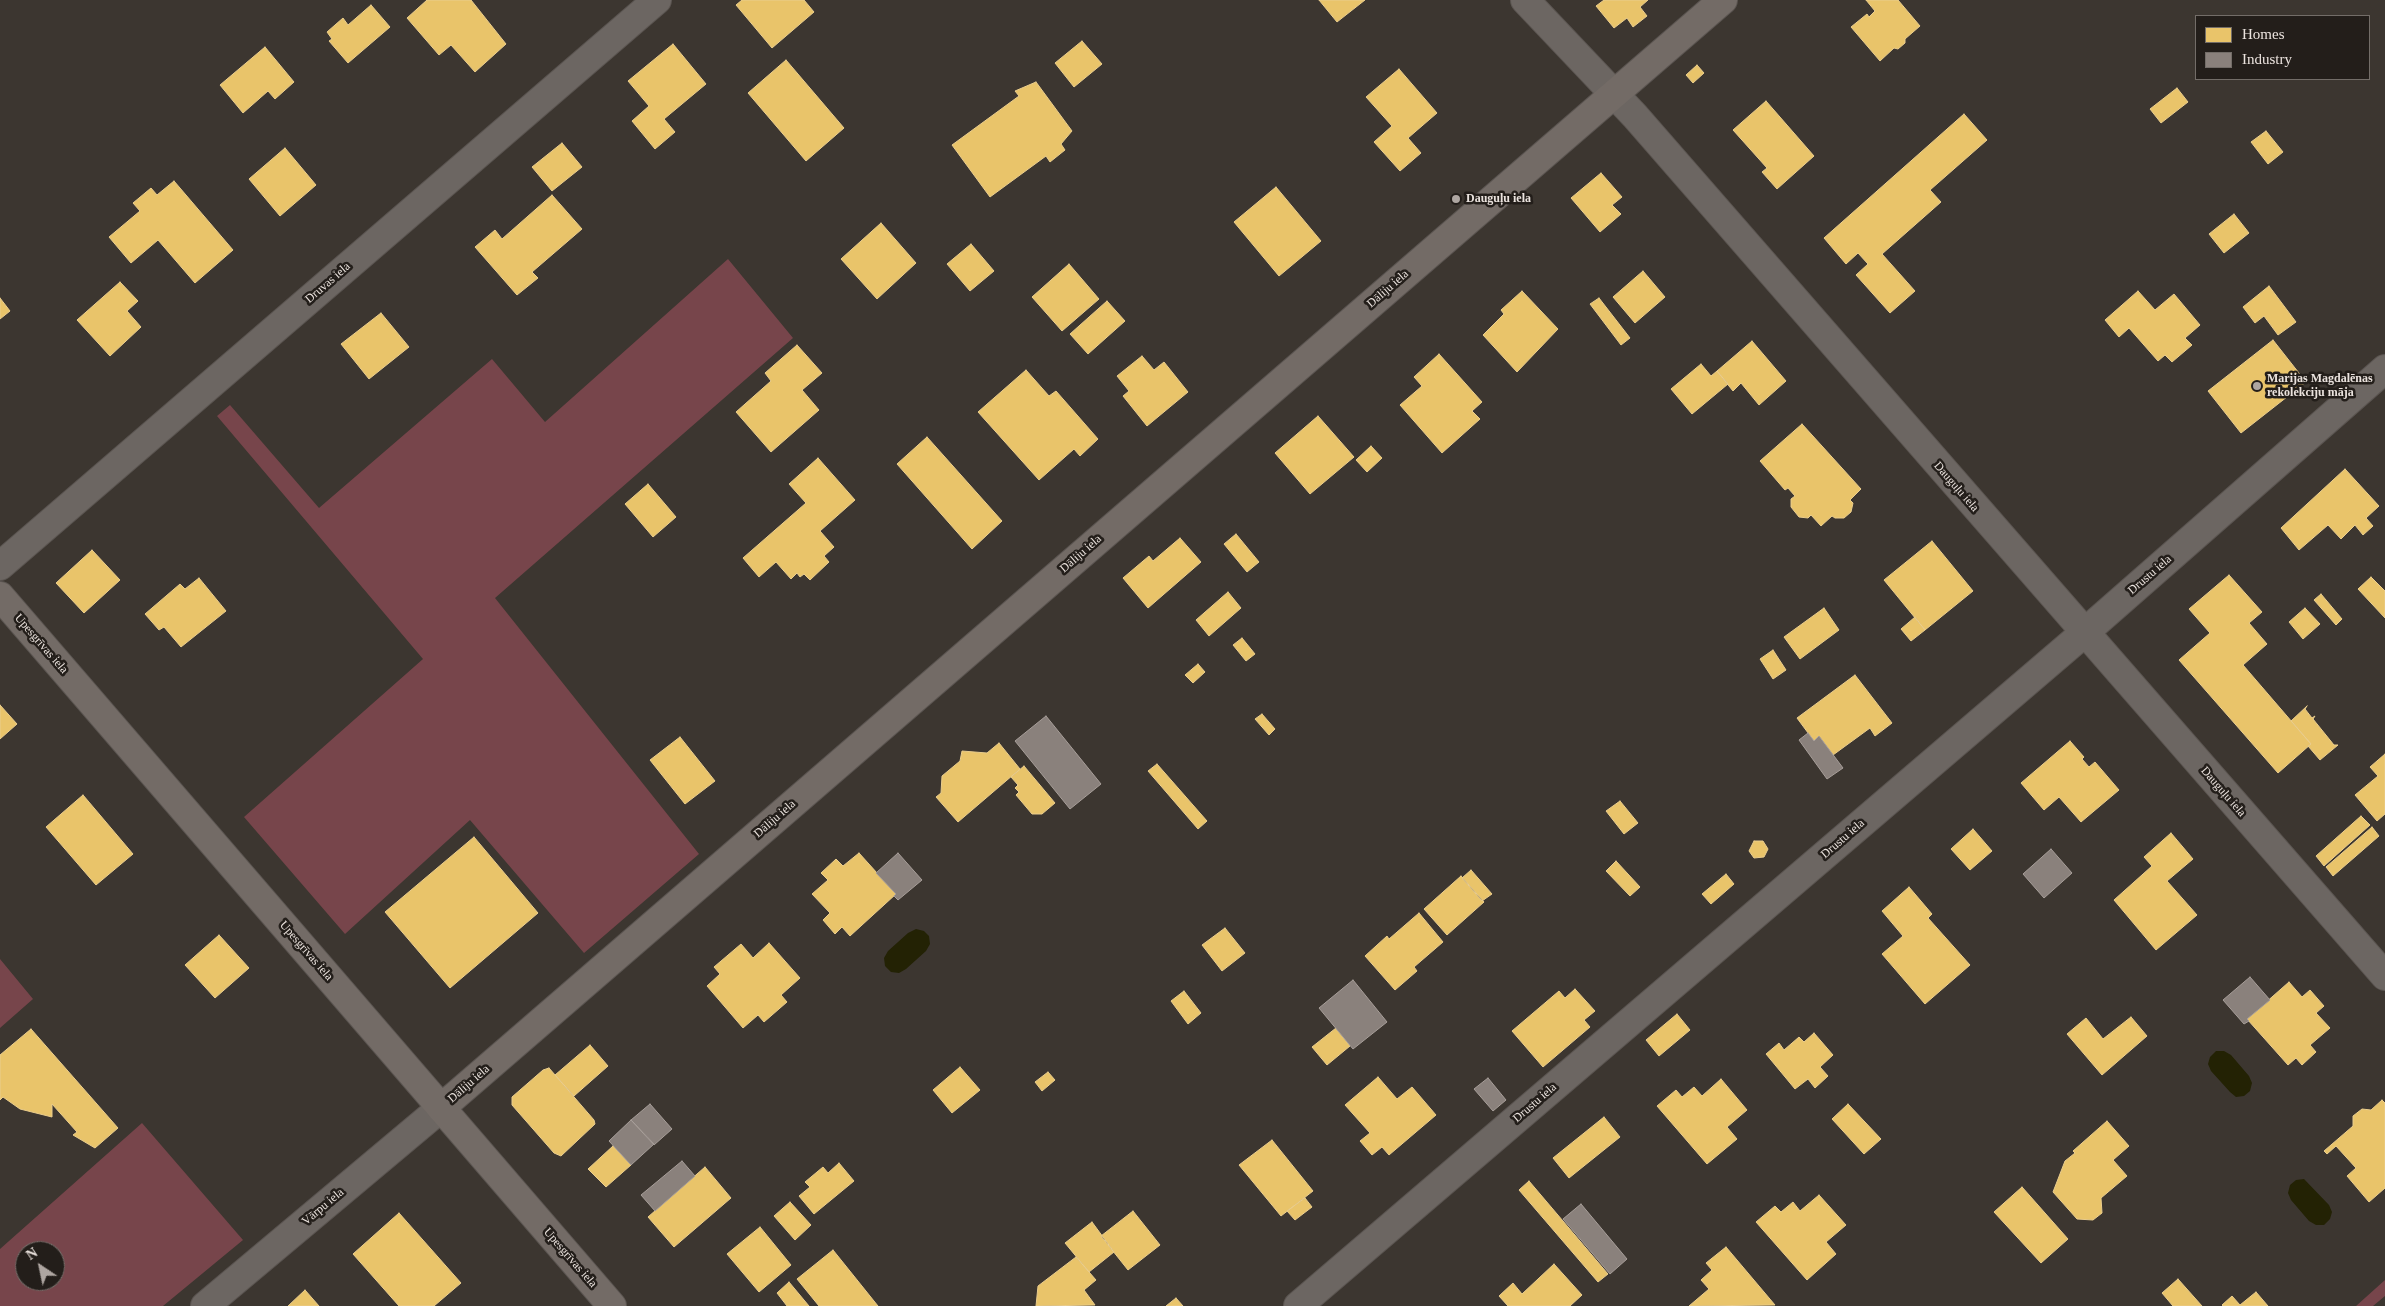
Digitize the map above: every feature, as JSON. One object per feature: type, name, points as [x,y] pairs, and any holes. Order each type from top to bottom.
[{"type":"street","name":"Druvas iela","points":[[0,566],[657,0]]},
{"type":"street","name":"Dauguļu iela","points":[[1525,0],[1615,93],[2385,976]]},
{"type":"street","name":"Dāliju iela","points":[[440,1108],[1723,0]]},
{"type":"street","name":"Drustu iela","points":[[1298,1306],[2084,633],[2385,369]]},
{"type":"street","name":"Upesgrīvas iela","points":[[0,596],[612,1306]]},
{"type":"street","name":"Vārpu iela","points":[[205,1306],[440,1108]]},
{"type":"shaded area","points":[[728,259],[793,338],[495,598],[699,854],[584,953],[470,820],[345,934],[244,817],[423,659],[217,416],[230,405],[319,508],[492,359],[545,422]]},
{"type":"shaded area","points":[[916,929],[924,931],[929,936],[930,944],[926,951],[906,969],[899,973],[891,972],[885,966],[884,958],[888,951],[908,933]]},
{"type":"shaded area","points":[[0,959],[33,999],[0,1028]]},
{"type":"shaded area","points":[[2216,1051],[2224,1051],[2231,1055],[2249,1076],[2252,1083],[2250,1091],[2244,1096],[2236,1097],[2211,1071],[2208,1064],[2210,1057]]},
{"type":"shaded area","points":[[142,1123],[243,1240],[163,1306],[0,1306],[0,1249]]},
{"type":"shaded area","points":[[2304,1179],[2329,1205],[2332,1212],[2330,1219],[2324,1225],[2316,1225],[2309,1221],[2291,1200],[2288,1193],[2290,1185],[2296,1180]]},
{"type":"shaded area","points":[[2385,1280],[2385,1296],[2373,1306],[2356,1306]]},
{"type":"building: Homes","points":[[427,0],[471,0],[506,44],[475,72],[451,45],[439,55],[407,18]]},
{"type":"building: Homes","points":[[742,0],[804,0],[814,12],[772,48],[736,5]]},
{"type":"building: Homes","points":[[1319,0],[1365,0],[1337,22]]},
{"type":"building: Homes","points":[[1604,0],[1648,0],[1640,7],[1647,16],[1633,27],[1627,18],[1614,28],[1596,6]]},
{"type":"building: Homes","points":[[1866,0],[1898,0],[1920,26],[1905,39],[1905,43],[1898,49],[1894,48],[1880,61],[1851,27],[1867,14],[1869,17],[1875,11]]},
{"type":"building: Homes","points":[[371,5],[390,27],[348,63],[329,41],[332,39],[327,32],[343,18],[348,25]]},
{"type":"building: Homes","points":[[1082,41],[1102,64],[1074,87],[1055,63]]},
{"type":"building: Homes","points":[[673,44],[706,84],[664,119],[675,132],[655,149],[632,121],[649,106],[628,81]]},
{"type":"building: Homes","points":[[265,47],[294,82],[275,99],[268,91],[243,113],[220,85]]},
{"type":"building: Homes","points":[[786,60],[844,128],[806,161],[748,93]]},
{"type":"building: Homes","points":[[1697,65],[1704,73],[1693,83],[1686,75]]},
{"type":"building: Homes","points":[[1399,69],[1437,113],[1408,138],[1421,153],[1400,171],[1374,142],[1392,126],[1366,97]]},
{"type":"building: Homes","points":[[1036,82],[1072,131],[1061,144],[1065,150],[1050,162],[1046,156],[990,197],[952,145],[1019,96],[1015,91]]},
{"type":"building: Homes","points":[[2177,88],[2188,102],[2161,123],[2150,109]]},
{"type":"building: Homes","points":[[1766,101],[1814,156],[1777,189],[1762,172],[1767,168],[1733,130]]},
{"type":"building: Homes","points":[[1964,114],[1987,140],[1930,190],[1941,202],[1882,254],[1915,291],[1890,313],[1856,275],[1868,264],[1858,253],[1846,264],[1824,238]]},
{"type":"building: Homes","points":[[2266,131],[2283,152],[2268,164],[2251,142]]},
{"type":"building: Homes","points":[[562,143],[582,167],[552,191],[532,167]]},
{"type":"building: Homes","points":[[285,148],[316,185],[280,216],[249,179]]},
{"type":"building: Homes","points":[[1601,173],[1622,197],[1612,205],[1621,214],[1600,232],[1571,198]]},
{"type":"building: Homes","points":[[174,181],[233,250],[195,283],[158,240],[131,263],[109,237],[140,211],[133,203],[151,188],[157,195]]},
{"type":"building: Homes","points":[[1276,187],[1321,241],[1279,276],[1234,222]]},
{"type":"building: Homes","points":[[552,195],[582,229],[532,272],[538,278],[517,295],[475,247],[495,230],[502,239]]},
{"type":"building: Homes","points":[[2234,214],[2249,233],[2224,253],[2209,234]]},
{"type":"building: Homes","points":[[881,223],[916,263],[877,299],[841,259]]},
{"type":"building: Homes","points":[[971,244],[994,271],[970,291],[947,264]]},
{"type":"building: Homes","points":[[1069,264],[1099,299],[1062,331],[1032,297]]},
{"type":"building: Homes","points":[[1643,271],[1665,297],[1635,323],[1613,297]]},
{"type":"building: Homes","points":[[120,282],[138,301],[127,311],[141,327],[110,356],[77,320]]},
{"type":"building: Homes","points":[[2269,286],[2296,322],[2278,335],[2264,316],[2255,323],[2243,307]]},
{"type":"building: Homes","points":[[1522,291],[1558,329],[1517,372],[1483,335],[1504,314],[1501,310]]},
{"type":"building: Homes","points":[[2138,291],[2155,310],[2174,294],[2200,325],[2185,338],[2192,345],[2172,362],[2165,355],[2158,361],[2129,328],[2119,337],[2105,320]]},
{"type":"building: Homes","points":[[0,298],[10,311],[0,319]]},
{"type":"building: Homes","points":[[1599,298],[1630,338],[1621,345],[1590,304]]},
{"type":"building: Homes","points":[[1107,301],[1125,321],[1088,354],[1070,334]]},
{"type":"building: Homes","points":[[381,313],[409,347],[369,379],[341,344]]},
{"type":"building: Homes","name":"Marijas Magdalēnas rekolekciju māja","points":[[2273,340],[2306,382],[2241,433],[2208,391]]},
{"type":"building: Homes","points":[[1752,341],[1786,381],[1759,405],[1741,383],[1733,391],[1717,371]]},
{"type":"building: Homes","points":[[797,345],[822,373],[802,390],[819,410],[771,452],[736,412],[771,381],[765,373]]},
{"type":"building: Homes","points":[[1439,354],[1482,402],[1472,411],[1480,419],[1442,453],[1400,405],[1422,386],[1414,377]]},
{"type":"building: Homes","points":[[1142,356],[1154,370],[1164,362],[1188,392],[1147,426],[1123,396],[1129,391],[1117,376]]},
{"type":"building: Homes","points":[[1701,364],[1711,376],[1717,371],[1728,384],[1692,414],[1671,389]]},
{"type":"building: Homes","points":[[1026,370],[1049,396],[1056,391],[1098,439],[1080,456],[1074,449],[1039,480],[978,412]]},
{"type":"building: Homes","points":[[1318,416],[1354,457],[1310,494],[1275,453]]},
{"type":"building: Homes","points":[[1802,424],[1861,489],[1850,500],[1853,503],[1851,512],[1844,518],[1832,516],[1821,526],[1811,515],[1808,518],[1799,517],[1791,507],[1791,499],[1795,496],[1788,488],[1785,490],[1760,461]]},
{"type":"building: Homes","points":[[927,437],[1002,521],[972,549],[897,464]]},
{"type":"building: Homes","points":[[1371,446],[1382,458],[1367,472],[1356,460]]},
{"type":"building: Homes","points":[[818,458],[855,500],[820,531],[834,547],[824,556],[829,562],[810,580],[804,574],[800,577],[797,573],[791,579],[776,562],[759,577],[743,558],[806,503],[789,484]]},
{"type":"building: Homes","points":[[2345,469],[2379,506],[2366,518],[2373,526],[2363,535],[2355,525],[2341,539],[2328,525],[2299,550],[2281,528]]},
{"type":"building: Homes","points":[[648,484],[676,517],[653,537],[625,504]]},
{"type":"building: Homes","points":[[1236,534],[1259,562],[1247,572],[1224,544]]},
{"type":"building: Homes","points":[[1180,538],[1201,562],[1148,608],[1123,578],[1149,556],[1153,561]]},
{"type":"building: Homes","points":[[1932,541],[1973,591],[1925,630],[1884,580]]},
{"type":"building: Homes","points":[[92,550],[120,580],[84,613],[56,583]]},
{"type":"building: Homes","points":[[2229,575],[2262,612],[2249,623],[2267,644],[2243,665],[2311,744],[2278,773],[2179,660],[2210,633],[2189,609]]},
{"type":"building: Homes","points":[[2371,577],[2385,591],[2385,618],[2358,589]]},
{"type":"building: Homes","points":[[199,578],[226,611],[181,647],[164,627],[159,630],[145,614],[180,584],[185,589]]},
{"type":"building: Homes","points":[[1228,592],[1241,608],[1209,636],[1196,620]]},
{"type":"building: Homes","points":[[2321,594],[2342,619],[2336,625],[2314,600]]},
{"type":"building: Homes","points":[[1824,608],[1839,630],[1800,659],[1784,637]]},
{"type":"building: Homes","points":[[2305,608],[2320,624],[2303,639],[2289,622]]},
{"type":"building: Homes","points":[[1915,617],[1925,630],[1911,641],[1901,629]]},
{"type":"building: Homes","points":[[1242,638],[1255,654],[1246,661],[1233,645]]},
{"type":"building: Homes","points":[[1773,650],[1786,670],[1773,679],[1760,659]]},
{"type":"building: Homes","points":[[1198,664],[1205,672],[1193,683],[1185,675]]},
{"type":"building: Homes","points":[[1855,675],[1892,723],[1875,736],[1870,728],[1833,755],[1819,736],[1814,741],[1797,718]]},
{"type":"building: Homes","points":[[0,705],[17,724],[0,739]]},
{"type":"building: Homes","points":[[2307,706],[2305,709],[2312,718],[2315,716],[2313,719],[2334,745],[2338,745],[2320,760],[2308,746],[2311,744],[2291,721]]},
{"type":"building: Homes","points":[[1262,714],[1275,729],[1269,735],[1255,719]]},
{"type":"building: Homes","points":[[680,737],[715,781],[685,804],[650,760]]},
{"type":"building: Homes","points":[[2070,741],[2084,757],[2082,759],[2089,767],[2095,762],[2119,790],[2081,822],[2059,797],[2044,810],[2021,783]]},
{"type":"building: Homes","points":[[999,743],[1020,769],[958,822],[936,797],[941,793],[942,776],[960,761],[962,751],[987,753]]},
{"type":"building: Homes","points":[[2385,754],[2385,814],[2377,821],[2355,795],[2378,776],[2370,767]]},
{"type":"building: Homes","points":[[1157,764],[1207,821],[1198,829],[1148,771]]},
{"type":"building: Homes","points":[[1024,766],[1055,803],[1042,814],[1032,814],[1016,795],[1019,792],[1015,788],[1018,785],[1011,777]]},
{"type":"building: Homes","points":[[83,795],[133,854],[96,885],[46,827]]},
{"type":"building: Homes","points":[[1620,801],[1638,823],[1624,834],[1606,811]]},
{"type":"building: Homes","points":[[2361,816],[2370,825],[2324,866],[2316,856]]},
{"type":"building: Homes","points":[[2372,827],[2379,836],[2333,876],[2326,867]]},
{"type":"building: Homes","points":[[1973,829],[1992,851],[1970,870],[1951,849]]},
{"type":"building: Homes","points":[[2171,833],[2193,859],[2167,881],[2197,915],[2156,950],[2114,900],[2152,866],[2144,857]]},
{"type":"building: Homes","points":[[474,837],[538,913],[450,988],[385,912]]},
{"type":"building: Homes","points":[[1754,841],[1763,841],[1768,849],[1764,857],[1754,858],[1749,851]]},
{"type":"building: Homes","points":[[859,853],[896,894],[850,936],[842,927],[835,934],[823,920],[830,913],[812,894],[828,880],[821,873],[836,859],[843,866]]},
{"type":"building: Homes","points":[[1616,861],[1640,887],[1630,896],[1606,871]]},
{"type":"building: Homes","points":[[1471,870],[1492,894],[1482,901],[1462,878]]},
{"type":"building: Homes","points":[[1726,874],[1734,884],[1711,904],[1702,894]]},
{"type":"building: Homes","points":[[1461,876],[1484,902],[1447,935],[1424,909]]},
{"type":"building: Homes","points":[[1909,887],[1932,914],[1928,918],[1970,965],[1925,1004],[1882,954],[1903,936],[1882,911]]},
{"type":"building: Homes","points":[[1419,913],[1443,942],[1414,967],[1417,971],[1395,990],[1365,956],[1387,936],[1389,939]]},
{"type":"building: Homes","points":[[1225,928],[1245,953],[1222,971],[1202,945]]},
{"type":"building: Homes","points":[[219,935],[249,968],[215,998],[185,965]]},
{"type":"building: Homes","points":[[769,943],[800,978],[781,995],[787,1002],[764,1022],[758,1015],[743,1028],[707,986],[720,974],[714,967],[741,944],[753,958]]},
{"type":"building: Homes","points":[[2289,982],[2302,997],[2310,990],[2324,1006],[2316,1013],[2330,1028],[2310,1045],[2316,1052],[2302,1065],[2296,1058],[2288,1065],[2247,1019]]},
{"type":"building: Homes","points":[[1575,989],[1595,1011],[1584,1020],[1590,1027],[1543,1067],[1512,1031],[1559,991],[1565,998]]},
{"type":"building: Homes","points":[[1184,991],[1201,1013],[1188,1024],[1171,1001]]},
{"type":"building: Homes","points":[[1677,1014],[1690,1030],[1659,1056],[1646,1040]]},
{"type":"building: Homes","points":[[2131,1017],[2147,1036],[2102,1075],[2067,1034],[2086,1018],[2103,1039]]},
{"type":"building: Homes","points":[[1336,1028],[1350,1046],[1327,1065],[1312,1047]]},
{"type":"building: Homes","points":[[31,1029],[118,1128],[95,1148],[73,1135],[77,1132],[52,1104],[52,1117],[20,1109],[3,1097],[0,1100],[0,1055]]},
{"type":"building: Homes","points":[[1814,1033],[1833,1055],[1820,1067],[1828,1076],[1815,1088],[1808,1079],[1795,1089],[1766,1054],[1779,1043],[1784,1050],[1799,1037],[1804,1042]]},
{"type":"building: Homes","points":[[590,1045],[608,1066],[574,1096],[555,1075]]},
{"type":"building: Homes","points":[[960,1067],[980,1090],[952,1113],[933,1090]]},
{"type":"building: Homes","points":[[549,1068],[594,1120],[595,1124],[561,1156],[554,1153],[512,1105],[512,1097],[543,1070]]},
{"type":"building: Homes","points":[[1048,1072],[1055,1080],[1042,1091],[1035,1082]]},
{"type":"building: Homes","points":[[1378,1077],[1397,1099],[1412,1087],[1436,1115],[1389,1155],[1382,1147],[1372,1155],[1360,1141],[1370,1133],[1345,1105]]},
{"type":"building: Homes","points":[[1721,1079],[1747,1110],[1727,1127],[1737,1139],[1707,1164],[1657,1106],[1676,1090],[1682,1097],[1694,1087],[1702,1096]]},
{"type":"building: Homes","points":[[2382,1100],[2385,1103],[2385,1188],[2369,1202],[2347,1176],[2356,1168],[2336,1146],[2327,1154],[2324,1151],[2353,1126],[2353,1116],[2362,1109],[2371,1110]]},
{"type":"building: Homes","points":[[1848,1104],[1881,1139],[1864,1154],[1832,1119]]},
{"type":"building: Homes","points":[[1604,1117],[1620,1137],[1569,1178],[1553,1158]]},
{"type":"building: Homes","points":[[2107,1121],[2129,1146],[2113,1160],[2127,1176],[2101,1198],[2102,1213],[2093,1220],[2077,1219],[2053,1192],[2065,1161],[2075,1153],[2073,1151]]},
{"type":"building: Homes","points":[[1272,1140],[1313,1191],[1281,1216],[1239,1165]]},
{"type":"building: Homes","points":[[613,1146],[631,1165],[606,1187],[588,1169]]},
{"type":"building: Homes","points":[[839,1163],[854,1181],[814,1214],[799,1196],[810,1187],[805,1182],[823,1167],[828,1173]]},
{"type":"building: Homes","points":[[705,1167],[731,1198],[674,1247],[648,1217]]},
{"type":"building: Homes","points":[[1529,1181],[1608,1274],[1598,1282],[1519,1190]]},
{"type":"building: Homes","points":[[2022,1187],[2068,1239],[2041,1263],[1994,1212]]},
{"type":"building: Homes","points":[[1819,1195],[1846,1225],[1826,1242],[1836,1254],[1807,1280],[1756,1222],[1775,1206],[1781,1212],[1793,1202],[1800,1211]]},
{"type":"building: Homes","points":[[1305,1198],[1312,1207],[1295,1220],[1287,1211]]},
{"type":"building: Homes","points":[[790,1202],[811,1225],[795,1240],[774,1216]]},
{"type":"building: Homes","points":[[1133,1211],[1160,1245],[1128,1270],[1101,1236]]},
{"type":"building: Homes","points":[[399,1213],[461,1283],[434,1306],[399,1306],[353,1254]]},
{"type":"building: Homes","points":[[1092,1222],[1114,1252],[1089,1272],[1065,1243]]},
{"type":"building: Homes","points":[[760,1227],[791,1265],[759,1292],[727,1254]]},
{"type":"building: Homes","points":[[1726,1247],[1775,1305],[1689,1306],[1709,1289],[1701,1280],[1712,1270],[1706,1263]]},
{"type":"building: Homes","points":[[833,1250],[878,1306],[819,1306],[797,1279]]},
{"type":"building: Homes","points":[[1076,1257],[1096,1280],[1084,1290],[1095,1305],[1036,1306],[1038,1286]]},
{"type":"building: Homes","points":[[1554,1264],[1582,1295],[1570,1306],[1508,1306],[1499,1296],[1513,1283],[1522,1294]]},
{"type":"building: Homes","points":[[2178,1279],[2202,1306],[2173,1306],[2162,1293]]},
{"type":"building: Homes","points":[[789,1282],[809,1306],[787,1306],[777,1293]]},
{"type":"building: Homes","points":[[305,1290],[319,1306],[288,1306]]},
{"type":"building: Homes","points":[[2256,1292],[2268,1306],[2222,1305],[2232,1296],[2240,1305]]},
{"type":"building: Homes","points":[[1176,1298],[1183,1306],[1166,1306]]},
{"type":"building: Industry","points":[[1046,716],[1101,784],[1070,809],[1015,741]]},
{"type":"building: Industry","points":[[1808,733],[1814,741],[1819,736],[1843,768],[1827,779],[1799,740]]},
{"type":"building: Industry","points":[[2051,849],[2072,873],[2044,898],[2023,874]]},
{"type":"building: Industry","points":[[898,853],[922,880],[898,900],[894,896],[896,894],[876,873]]},
{"type":"building: Industry","points":[[2250,977],[2270,1000],[2247,1019],[2249,1021],[2244,1024],[2223,1000]]},
{"type":"building: Industry","points":[[1353,980],[1387,1022],[1353,1049],[1319,1008]]},
{"type":"building: Industry","points":[[1488,1078],[1506,1100],[1493,1111],[1474,1089]]},
{"type":"building: Industry","points":[[650,1104],[672,1129],[654,1145],[631,1120]]},
{"type":"building: Industry","points":[[631,1120],[654,1144],[631,1165],[609,1141]]},
{"type":"building: Industry","points":[[682,1161],[695,1176],[655,1211],[641,1195]]},
{"type":"building: Industry","points":[[1581,1204],[1627,1259],[1610,1274],[1563,1219]]},
{"type":"place","name":"Dauguļu iela","points":[[1456,199]]},
{"type":"place","name":"Marijas Magdalēnas rekolekciju māja","points":[[2257,386]]}]
